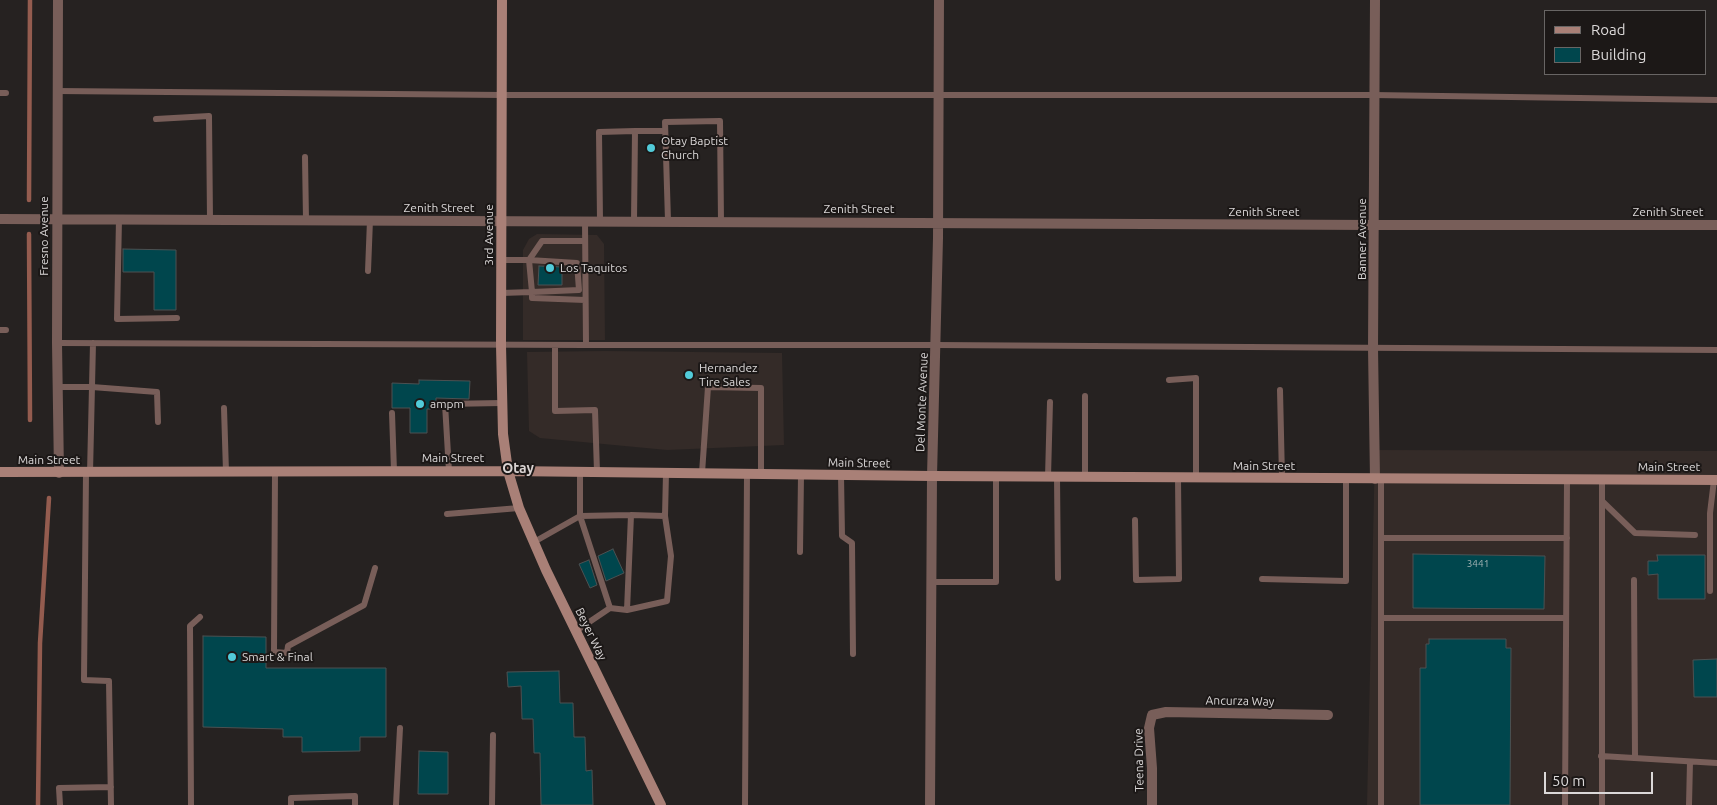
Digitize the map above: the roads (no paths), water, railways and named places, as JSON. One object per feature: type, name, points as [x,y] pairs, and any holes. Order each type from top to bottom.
[{"type":"main road","name":"3rd Avenue","points":[[502,0],[502,403],[503,434],[508,471]]},
{"type":"main road","name":"Main Street","points":[[0,472],[508,471],[996,477],[1715,480]]},
{"type":"main road","name":"Beyer Way","points":[[508,471],[519,508],[534,542],[662,805]]},
{"type":"street","name":"Fresno Avenue","points":[[58,0],[57,343],[59,472]]},
{"type":"street","name":"Del Monte Avenue","points":[[930,805],[932,476],[938,222],[939,0]]},
{"type":"street","name":"Banner Avenue","points":[[1375,0],[1373,348],[1378,479]]},
{"type":"street","name":"Zenith Street","points":[[0,219],[1717,225]]},
{"type":"street","name":"Ancurza Way","points":[[1152,715],[1166,712],[1328,714]]},
{"type":"street","name":"Teena Drive","points":[[1152,715],[1149,728],[1152,805]]},
{"type":"lane","points":[[57,91],[502,95],[1373,95],[1717,100]]},
{"type":"lane","points":[[156,118],[208,116],[210,220]]},
{"type":"lane","points":[[668,222],[665,122],[720,121],[721,222]]},
{"type":"lane","points":[[634,222],[635,131]]},
{"type":"lane","points":[[600,221],[599,132],[665,131]]},
{"type":"lane","points":[[305,157],[306,220]]},
{"type":"lane","points":[[119,219],[117,319],[177,318]]},
{"type":"lane","points":[[368,271],[370,220]]},
{"type":"lane","points":[[585,221],[586,345]]},
{"type":"lane","points":[[585,242],[542,241],[529,260],[532,298],[585,300]]},
{"type":"lane","points":[[502,260],[576,263],[579,290],[502,293]]},
{"type":"lane","points":[[57,343],[936,345],[1717,350]]},
{"type":"lane","points":[[93,343],[88,472],[84,680],[109,681],[111,805]]},
{"type":"lane","points":[[555,345],[555,411],[595,410],[597,472]]},
{"type":"lane","points":[[1169,380],[1196,378],[1196,478]]},
{"type":"lane","points":[[58,387],[92,387],[156,392],[158,422]]},
{"type":"lane","points":[[702,473],[708,387],[761,388],[761,474]]},
{"type":"lane","points":[[1280,390],[1282,478]]},
{"type":"lane","points":[[1085,396],[1085,477]]},
{"type":"lane","points":[[1050,402],[1058,578]]},
{"type":"lane","points":[[449,471],[445,404],[502,403]]},
{"type":"lane","points":[[224,408],[226,472]]},
{"type":"lane","points":[[392,413],[394,471]]},
{"type":"lane","points":[[275,472],[274,652],[287,653],[288,646],[364,605],[375,568]]},
{"type":"lane","points":[[580,472],[580,516],[610,608]]},
{"type":"lane","points":[[576,631],[610,608],[627,610],[667,601],[671,556],[665,516],[666,473]]},
{"type":"lane","points":[[745,805],[747,474]]},
{"type":"lane","points":[[800,552],[801,475]]},
{"type":"lane","points":[[841,475],[842,536],[852,543],[853,654]]},
{"type":"lane","points":[[932,582],[996,582],[996,477]]},
{"type":"lane","points":[[1135,520],[1136,580],[1179,579],[1178,478]]},
{"type":"lane","points":[[1262,579],[1346,582],[1346,479]]},
{"type":"lane","points":[[1378,479],[1381,538],[1381,805]]},
{"type":"lane","points":[[1565,805],[1567,480]]},
{"type":"lane","points":[[1602,480],[1602,805]]},
{"type":"lane","points":[[1710,591],[1710,513],[1715,480]]},
{"type":"lane","points":[[1603,502],[1634,533],[1695,535]]},
{"type":"lane","points":[[447,514],[519,508]]},
{"type":"lane","points":[[627,610],[631,515]]},
{"type":"lane","points":[[534,542],[580,516],[665,516]]},
{"type":"lane","points":[[1381,538],[1567,538]]},
{"type":"lane","points":[[1634,580],[1635,758]]},
{"type":"lane","points":[[191,805],[190,626],[200,617]]},
{"type":"lane","points":[[1381,618],[1566,618]]},
{"type":"lane","points":[[396,805],[400,728]]},
{"type":"lane","points":[[492,805],[493,735]]},
{"type":"lane","points":[[1602,756],[1717,763]]},
{"type":"lane","points":[[1689,805],[1690,762]]},
{"type":"lane","points":[[60,805],[59,788],[111,787]]},
{"type":"lane","points":[[291,805],[291,798],[355,796],[355,805]]},
{"type":"waterway","points":[[29,200],[30,0]]},
{"type":"waterway","points":[[29,234],[30,420]]},
{"type":"waterway","points":[[38,805],[40,643],[49,498]]},
{"type":"place","name":"Otay Baptist Church","points":[[651,148]]},
{"type":"place","name":"Los Taquitos","points":[[550,268]]},
{"type":"place","name":"Hernandez Tire Sales","points":[[689,375]]},
{"type":"place","name":"ampm","points":[[420,404]]},
{"type":"place","name":"Smart & Final","points":[[232,657]]},
{"type":"district","name":"Otay","points":[[518,468]]}]
